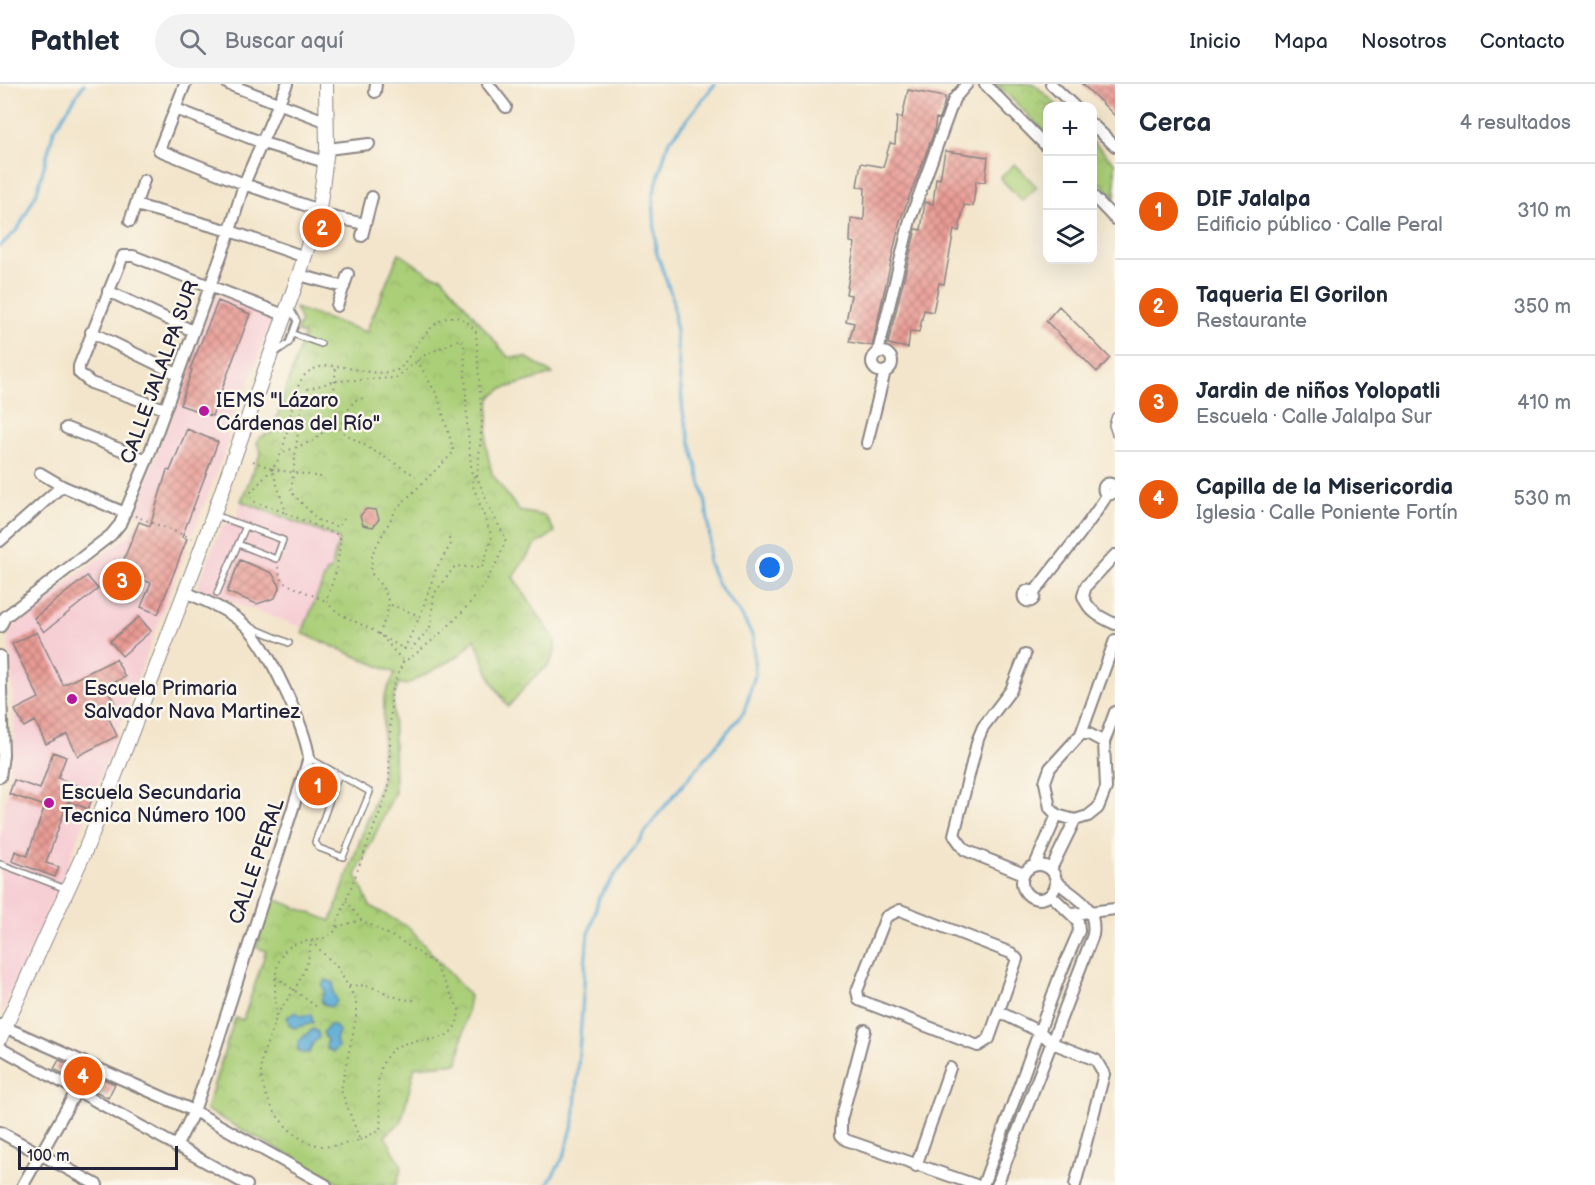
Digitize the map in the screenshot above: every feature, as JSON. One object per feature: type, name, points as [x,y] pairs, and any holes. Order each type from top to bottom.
[{"type":"street","points":[[185,84],[159,150],[319,212],[365,224]]},
{"type":"street","points":[[228,84],[326,121]]},
{"type":"street","name":"CALLE JALALPA SUR","points":[[2,621],[111,535],[128,514],[230,231],[244,184],[287,84]]},
{"type":"street","points":[[326,84],[326,156],[319,212],[299,275],[214,515],[106,799],[68,890],[2,1030],[194,1111],[326,1185]]},
{"type":"street","points":[[488,84],[506,107]]},
{"type":"street","points":[[867,444],[885,371],[890,366],[891,360],[888,354],[878,352],[910,220],[954,99],[967,84]]},
{"type":"street","points":[[985,84],[1043,144]]},
{"type":"street","points":[[1051,84],[1070,102]]},
{"type":"street","points":[[176,109],[263,143],[326,156],[369,144]]},
{"type":"street","points":[[1097,129],[1115,146]]},
{"type":"street","points":[[130,221],[144,180]]},
{"type":"street","points":[[362,236],[372,197]]},
{"type":"street","points":[[1097,200],[1115,219]]},
{"type":"street","points":[[136,205],[230,231],[304,257]]},
{"type":"street","points":[[165,409],[92,383],[80,373],[79,366],[119,259],[123,256],[133,256],[210,286],[286,310]]},
{"type":"street","points":[[337,306],[348,274]]},
{"type":"street","points":[[299,275],[344,287]]},
{"type":"street","points":[[108,291],[193,331]]},
{"type":"street","points":[[92,332],[177,374]]},
{"type":"street","points":[[66,428],[147,460]]},
{"type":"street","points":[[40,473],[62,486],[128,514]]},
{"type":"street","points":[[0,541],[62,486]]},
{"type":"street","points":[[1034,593],[1112,492]]},
{"type":"street","points":[[1115,555],[1086,586],[1083,596],[1087,608],[1115,624]]},
{"type":"street","points":[[185,592],[224,610],[256,636],[283,687],[305,738],[309,758]]},
{"type":"street","points":[[1115,640],[1112,655],[1082,734],[1050,768],[1046,782],[1050,808],[1057,815],[1074,820],[1088,816],[1098,808],[1106,788],[1104,742],[1115,712]]},
{"type":"street","points":[[1024,874],[965,850],[954,835],[978,739],[983,728],[1011,690],[1025,655]]},
{"type":"street","points":[[0,656],[2,755],[0,777]]},
{"type":"street","points":[[1082,734],[1089,734],[1104,742]]},
{"type":"street","name":"CALLE PERAL","points":[[176,1147],[194,1111],[309,758]]},
{"type":"street","points":[[1056,882],[1051,895],[1038,900],[1026,894],[1022,888],[1024,874],[1035,865],[1057,815]]},
{"type":"street","points":[[996,1185],[1093,935],[1095,921],[1092,912],[1056,882],[1051,869],[1074,820]]},
{"type":"street","points":[[1035,865],[1051,869]]},
{"type":"street","points":[[983,1185],[1060,975],[1079,931],[1078,921],[1073,914],[1051,895]]},
{"type":"street","points":[[1073,914],[1115,909]]},
{"type":"street","points":[[900,910],[1015,955],[1017,963],[999,1012],[989,1039],[978,1046],[862,1002],[857,991],[886,917],[900,910]]},
{"type":"street","points":[[999,1012],[1040,1032],[1052,1043],[1096,1060],[1104,1074],[1075,1185]]},
{"type":"street","points":[[864,1030],[840,1120],[841,1135],[846,1140],[916,1166],[976,1185]]},
{"type":"street","points":[[0,1048],[247,1185]]},
{"type":"street","points":[[916,1166],[950,1068]]},
{"type":"street","points":[[23,1185],[77,1090]]},
{"type":"street","points":[[0,1132],[98,1185]]},
{"type":"lane","points":[[270,356],[289,343],[293,334],[297,321],[286,310]]},
{"type":"lane","points":[[293,334],[321,344]]},
{"type":"lane","points":[[1115,416],[1112,425],[1115,434]]},
{"type":"lane","points":[[214,515],[283,540],[276,559],[238,544]]},
{"type":"lane","points":[[217,593],[246,526]]},
{"type":"lane","points":[[244,624],[289,643]]},
{"type":"lane","points":[[309,758],[339,774],[370,792],[343,857],[319,848],[315,842],[339,774]]},
{"type":"lane","points":[[1,864],[68,890]]},
{"type":"path","points":[[276,1015],[273,987],[282,954],[287,948],[330,936],[336,927],[389,788],[392,688],[404,660],[437,637],[468,607],[490,576],[504,546],[506,534],[489,507],[477,477],[481,403],[478,338],[471,325],[456,317],[440,320],[432,325],[400,369],[382,375],[323,364],[307,372],[300,381],[284,452],[250,493],[255,502],[336,534],[341,539],[336,572],[326,601]]},
{"type":"path","points":[[276,559],[282,582],[326,601],[332,609],[404,649],[411,649],[430,628],[434,594],[455,566],[481,568],[492,537],[473,486],[467,423],[464,339],[417,360],[396,378],[335,381],[308,389],[300,414],[298,448],[291,492],[318,520],[338,527],[344,519]]},
{"type":"path","points":[[380,634],[391,604],[386,591],[371,573],[372,554],[397,508],[454,452],[438,397],[417,360]]},
{"type":"path","points":[[335,424],[338,417],[333,405],[336,366]]},
{"type":"path","points":[[284,452],[315,440],[327,428],[335,424],[348,422],[348,410],[356,400],[368,397]]},
{"type":"path","points":[[335,424],[344,433],[416,476]]},
{"type":"path","points":[[253,461],[272,469],[321,477]]},
{"type":"path","points":[[272,469],[286,513]]},
{"type":"path","points":[[472,476],[477,477]]},
{"type":"path","points":[[128,514],[194,539]]},
{"type":"path","points":[[404,649],[420,616],[436,568],[451,544],[448,536]]},
{"type":"path","points":[[391,604],[420,616]]},
{"type":"path","points":[[380,634],[404,660]]},
{"type":"path","points":[[311,941],[308,964],[276,1015],[261,1066],[265,1090],[274,1111],[289,1129],[312,1143],[324,1146],[360,1140],[380,1130],[378,1076],[387,1055],[406,1042],[447,1036],[455,1030],[459,1009],[434,963],[401,941],[361,920],[345,899]]},
{"type":"path","points":[[336,927],[361,920]]},
{"type":"path","points":[[311,941],[327,954],[356,1000],[356,1018],[341,1090],[360,1140]]},
{"type":"path","points":[[276,977],[317,1006]]},
{"type":"path","points":[[349,986],[363,983],[378,987],[401,1001],[415,1000]]},
{"type":"shaded area","name":"IEMS \"Lázaro Cárdenas del Río\"","points":[[216,295],[273,317],[241,404],[238,403],[227,432],[229,441],[192,535],[134,513]]},
{"type":"shaded area","points":[[241,501],[340,539],[330,572],[327,571],[304,628],[196,589],[222,526],[232,522],[236,523]]},
{"type":"shaded area","points":[[139,520],[190,539],[66,870],[1,1015],[0,838],[15,736],[8,630],[130,534]]},
{"type":"green space","points":[[997,84],[1034,84],[1054,102],[1043,102],[1043,130]]},
{"type":"green space","points":[[1097,146],[1115,163],[1115,197],[1097,180]]},
{"type":"green space","points":[[1015,164],[1037,187],[1022,201],[1000,178]]},
{"type":"green space","points":[[399,253],[431,275],[442,277],[508,357],[526,357],[553,374],[502,389],[490,398],[486,446],[492,474],[519,511],[545,516],[555,532],[534,546],[513,577],[555,640],[555,653],[549,665],[532,679],[508,707],[492,682],[475,639],[459,656],[406,685],[399,683],[393,699],[395,792],[356,875],[370,906],[408,927],[470,996],[458,1063],[415,1067],[401,1122],[385,1136],[402,1166],[396,1185],[344,1185],[206,1110],[235,1018],[243,1020],[266,951],[256,947],[272,898],[331,921],[382,779],[384,697],[395,673],[302,633],[327,571],[330,572],[339,539],[241,501],[261,452],[257,443],[259,438],[272,432],[304,335],[296,331],[301,321],[295,308],[366,332]]},
{"type":"water","points":[[326,980],[334,983],[333,991],[337,1001],[331,1007],[324,1005],[321,1000],[325,991],[322,985]]},
{"type":"water","points":[[296,1012],[302,1016],[311,1014],[313,1023],[294,1028],[290,1026],[287,1017]]},
{"type":"water","points":[[329,1025],[334,1025],[339,1031],[336,1040],[338,1047],[333,1052],[326,1048],[327,1040],[323,1033]]},
{"type":"water","points":[[313,1029],[318,1032],[319,1038],[313,1043],[309,1053],[301,1053],[298,1050],[298,1042]]},
{"type":"building","points":[[1082,84],[1115,84],[1115,116],[1095,96]]},
{"type":"building","points":[[908,90],[945,97],[944,104],[939,119],[936,118],[934,132],[900,221],[872,346],[849,342],[854,323],[846,321],[851,295],[846,294],[855,243],[850,242],[851,218],[864,220],[865,188],[857,186],[861,163],[883,167],[890,143],[895,144],[897,117],[902,118]]},
{"type":"building","points":[[945,151],[988,157],[985,182],[976,181],[973,206],[964,205],[959,231],[954,230],[944,284],[939,283],[933,312],[924,310],[919,332],[910,331],[908,348],[888,344],[916,229],[921,230],[925,202],[933,204],[936,178],[940,179]]},
{"type":"building","points":[[218,301],[250,314],[212,416],[180,405],[192,370],[190,369]]},
{"type":"building","points":[[1059,306],[1110,358],[1097,372],[1046,321]]},
{"type":"building","points":[[187,429],[218,442],[182,537],[187,539],[158,614],[141,607],[151,583],[119,571],[139,522],[150,526],[167,470],[170,471]]},
{"type":"building","points":[[366,509],[376,510],[379,519],[373,527],[363,525],[360,516]]},
{"type":"building","points":[[240,560],[272,573],[280,586],[275,598],[257,604],[227,592]]},
{"type":"building","points":[[87,576],[98,589],[44,632],[34,618]]},
{"type":"building","points":[[139,617],[151,631],[122,656],[110,641]]},
{"type":"building","points":[[37,632],[63,685],[116,659],[125,677],[106,686],[117,709],[107,714],[117,736],[78,756],[67,734],[46,744],[35,721],[24,727],[15,710],[39,698],[12,644]]},
{"type":"building","points":[[53,752],[66,757],[58,778],[95,792],[88,809],[68,801],[46,863],[59,867],[55,877],[12,861],[15,851],[27,856],[45,806],[9,794],[14,780],[40,789]]},
{"type":"building","points":[[59,1060],[115,1084],[108,1098],[54,1069]]},
{"type":"waterway","points":[[0,246],[18,229],[37,192],[54,130],[84,84]]},
{"type":"waterway","points":[[547,1185],[564,1156],[574,1121],[587,941],[599,897],[659,813],[744,712],[755,675],[753,637],[742,616],[718,585],[708,561],[710,539],[706,504],[683,413],[673,300],[656,251],[653,196],[668,143],[715,84]]},
{"type":"place","name":"Taqueria El Gorilon","points":[[322,228]]},
{"type":"place","name":"IEMS \"Lázaro Cárdenas del Río\"","points":[[204,411]]},
{"type":"place","name":"Jardin de niños Yolopatli","points":[[122,581]]},
{"type":"place","name":"Escuela Primaria Salvador Nava Martinez","points":[[72,699]]},
{"type":"place","name":"DIF Jalalpa","points":[[318,786]]},
{"type":"place","name":"Escuela Secundaria Tecnica Número 100","points":[[49,803]]},
{"type":"place","name":"Capilla de la Misericordia","points":[[83,1076]]}]
